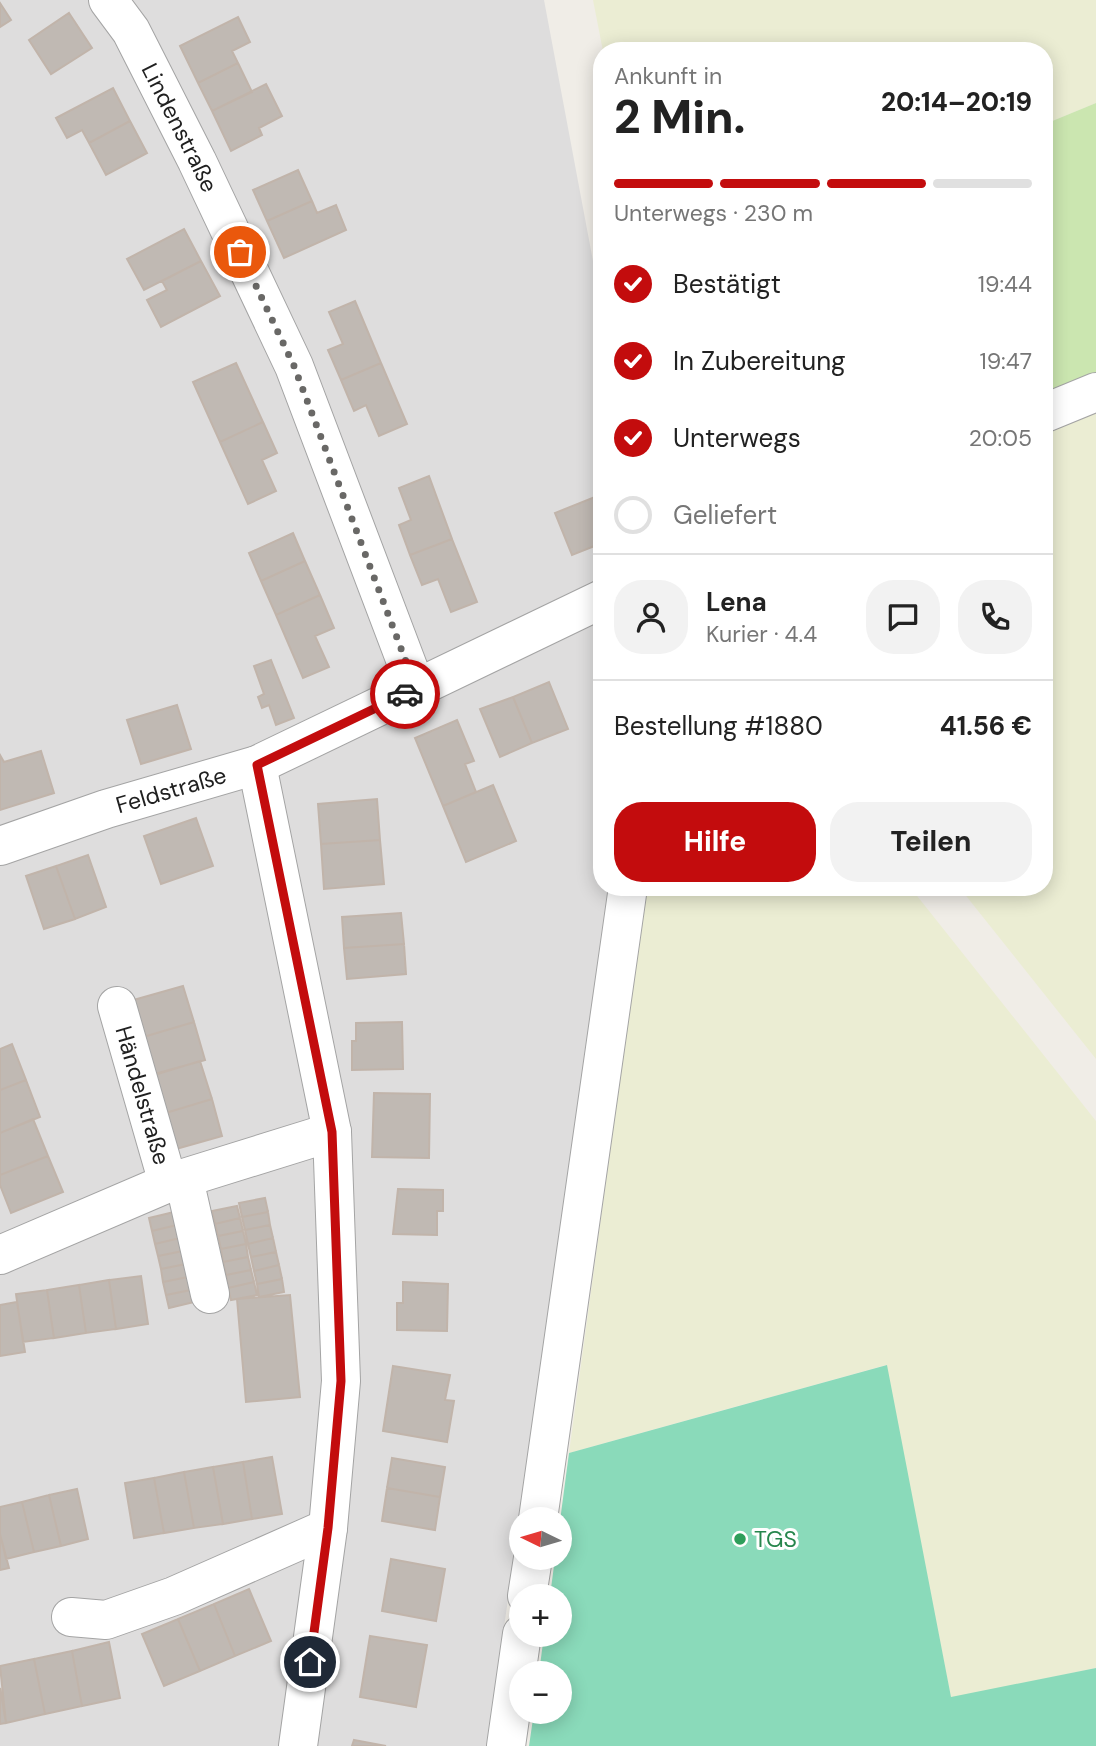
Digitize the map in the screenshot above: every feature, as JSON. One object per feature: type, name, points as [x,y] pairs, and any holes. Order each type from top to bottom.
[{"type":"street","name":"Lindenstraße","points":[[108,0],[131,31],[197,161],[294,366],[416,688]]},
{"type":"street","points":[[1053,410],[1096,392]]},
{"type":"street","name":"Feldstraße","points":[[0,846],[106,809],[257,765],[593,603]]},
{"type":"street","points":[[257,765],[332,1132],[341,1381],[328,1528],[298,1746]]},
{"type":"street","points":[[540,1507],[627,896]]},
{"type":"street","name":"Händelstraße","points":[[117,1006],[176,1181]]},
{"type":"street","name":"Händelstraße","points":[[2,1247],[176,1181],[332,1132]]},
{"type":"street","points":[[176,1181],[211,1294]]},
{"type":"street","points":[[71,1617],[106,1620],[174,1596],[328,1528]]},
{"type":"street","points":[[506,1746],[520,1647]]},
{"type":"shaded area","points":[[0,0],[544,0],[593,261],[593,896],[609,896],[521,1507],[509,1507],[509,1570],[512,1570],[487,1746],[0,1746]]},
{"type":"green space","points":[[593,0],[1096,0],[1096,103],[1053,121],[1053,42],[601,42]]},
{"type":"green space","points":[[1096,103],[1096,377],[1053,395],[1053,121]]},
{"type":"green space","points":[[1096,407],[1096,1059],[966,896],[1053,896],[1053,425]]},
{"type":"green space","points":[[645,896],[917,896],[1096,1121],[1096,1668],[951,1698],[886,1365],[569,1453]]},
{"type":"green space","name":"TGS","points":[[887,1365],[951,1697],[1096,1668],[1096,1746],[529,1746],[532,1724],[572,1724],[572,1661],[541,1661],[542,1647],[572,1647],[572,1584],[552,1584],[553,1570],[572,1570],[572,1507],[562,1507],[569,1453]]},
{"type":"building","points":[[0,3],[11,20],[0,27]]},
{"type":"building","points":[[69,13],[92,48],[51,74],[29,40]]},
{"type":"building","points":[[238,17],[250,42],[232,51],[238,63],[198,83],[180,46]]},
{"type":"building","points":[[238,63],[252,92],[212,111],[198,83]]},
{"type":"building","points":[[266,84],[282,116],[259,128],[262,135],[231,151],[212,111]]},
{"type":"building","points":[[113,88],[130,121],[89,143],[82,130],[67,138],[56,118]]},
{"type":"building","points":[[130,121],[147,153],[106,175],[89,143]]},
{"type":"building","points":[[298,170],[312,201],[267,221],[253,190]]},
{"type":"building","points":[[312,201],[317,213],[336,205],[346,230],[284,258],[267,221]]},
{"type":"building","points":[[184,229],[201,261],[144,290],[127,259]]},
{"type":"building","points":[[201,261],[220,296],[161,327],[147,300],[167,290],[162,281]]},
{"type":"building","points":[[355,301],[381,363],[341,380],[328,350],[343,344],[329,312]]},
{"type":"building","points":[[236,363],[263,422],[220,442],[193,382]]},
{"type":"building","points":[[381,363],[407,424],[379,436],[366,405],[354,411],[341,380]]},
{"type":"building","points":[[263,422],[277,453],[262,460],[276,491],[248,504],[220,442]]},
{"type":"building","points":[[429,476],[452,539],[410,555],[399,525],[411,520],[399,488]]},
{"type":"building","points":[[593,498],[593,547],[572,555],[555,513]]},
{"type":"building","points":[[293,533],[305,561],[261,581],[249,553]]},
{"type":"building","points":[[452,539],[477,602],[451,612],[438,579],[422,585],[410,555]]},
{"type":"building","points":[[305,561],[320,595],[276,615],[261,581]]},
{"type":"building","points":[[320,595],[334,628],[315,636],[329,667],[303,678],[276,615]]},
{"type":"building","points":[[271,660],[294,718],[276,725],[269,705],[262,708],[258,697],[264,694],[254,666]]},
{"type":"building","points":[[549,682],[568,729],[532,743],[513,697]]},
{"type":"building","points":[[513,697],[532,743],[500,757],[480,709]]},
{"type":"building","points":[[177,705],[191,749],[141,764],[127,720]]},
{"type":"building","points":[[457,720],[474,761],[465,764],[476,792],[443,806],[415,738]]},
{"type":"building","points":[[41,751],[54,793],[0,810],[0,755],[4,762]]},
{"type":"building","points":[[493,785],[516,841],[466,862],[443,806]]},
{"type":"building","points":[[377,799],[380,840],[321,844],[318,804]]},
{"type":"building","points":[[196,818],[213,866],[161,884],[144,836]]},
{"type":"building","points":[[380,840],[384,884],[324,889],[321,844]]},
{"type":"building","points":[[88,855],[106,907],[75,919],[56,866]]},
{"type":"building","points":[[56,866],[75,919],[44,929],[26,876]]},
{"type":"building","points":[[401,913],[404,944],[344,948],[342,917]]},
{"type":"building","points":[[404,944],[406,974],[347,979],[344,948]]},
{"type":"building","points":[[183,986],[194,1022],[140,1038],[130,1001]]},
{"type":"building","points":[[194,1022],[205,1060],[151,1075],[140,1038]]},
{"type":"building","points":[[402,1022],[403,1069],[352,1070],[352,1041],[356,1041],[356,1023]]},
{"type":"building","points":[[12,1044],[26,1080],[0,1090],[0,1049]]},
{"type":"building","points":[[200,1061],[212,1099],[159,1115],[148,1077]]},
{"type":"building","points":[[26,1080],[40,1117],[0,1133],[0,1090]]},
{"type":"building","points":[[374,1093],[430,1094],[429,1158],[372,1157]]},
{"type":"building","points":[[212,1099],[222,1136],[169,1151],[159,1115]]},
{"type":"building","points":[[33,1119],[48,1156],[0,1175],[0,1133]]},
{"type":"building","points":[[48,1156],[63,1192],[11,1213],[0,1185],[0,1175]]},
{"type":"building","points":[[398,1189],[443,1190],[443,1211],[437,1211],[437,1235],[393,1234]]},
{"type":"building","points":[[265,1198],[268,1212],[242,1217],[239,1203]]},
{"type":"building","points":[[237,1206],[240,1218],[215,1224],[212,1211]]},
{"type":"building","points":[[174,1212],[177,1225],[152,1231],[149,1218]]},
{"type":"building","points":[[268,1212],[270,1225],[245,1230],[242,1217]]},
{"type":"building","points":[[240,1218],[243,1231],[218,1236],[215,1224]]},
{"type":"building","points":[[177,1225],[180,1238],[155,1244],[152,1231]]},
{"type":"building","points":[[270,1225],[273,1238],[248,1244],[245,1230]]},
{"type":"building","points":[[243,1231],[246,1244],[221,1249],[218,1236]]},
{"type":"building","points":[[180,1238],[183,1251],[158,1256],[155,1244]]},
{"type":"building","points":[[273,1238],[276,1252],[251,1257],[248,1244]]},
{"type":"building","points":[[246,1244],[248,1257],[223,1262],[221,1249]]},
{"type":"building","points":[[183,1251],[186,1264],[161,1269],[158,1256]]},
{"type":"building","points":[[276,1252],[279,1265],[254,1271],[251,1257]]},
{"type":"building","points":[[248,1257],[251,1270],[226,1275],[223,1262]]},
{"type":"building","points":[[186,1264],[188,1277],[163,1282],[161,1269]]},
{"type":"building","points":[[279,1265],[282,1279],[257,1284],[254,1271]]},
{"type":"building","points":[[251,1270],[254,1282],[228,1288],[226,1275]]},
{"type":"building","points":[[141,1276],[148,1324],[116,1329],[109,1280]]},
{"type":"building","points":[[188,1277],[191,1290],[166,1295],[163,1282]]},
{"type":"building","points":[[282,1279],[284,1292],[259,1297],[257,1284]]},
{"type":"building","points":[[109,1280],[116,1329],[86,1333],[79,1285]]},
{"type":"building","points":[[254,1282],[257,1295],[231,1300],[228,1288]]},
{"type":"building","points":[[403,1282],[448,1284],[447,1331],[397,1330],[397,1303],[403,1303]]},
{"type":"building","points":[[79,1285],[86,1333],[54,1338],[47,1290]]},
{"type":"building","points":[[47,1290],[54,1338],[23,1342],[16,1294]]},
{"type":"building","points":[[191,1290],[194,1302],[169,1308],[166,1295]]},
{"type":"building","points":[[290,1295],[300,1397],[246,1402],[237,1299]]},
{"type":"building","points":[[17,1302],[25,1352],[0,1356],[0,1305]]},
{"type":"building","points":[[393,1366],[450,1375],[445,1400],[454,1401],[447,1442],[383,1431]]},
{"type":"building","points":[[272,1457],[282,1514],[252,1519],[243,1462]]},
{"type":"building","points":[[392,1458],[445,1467],[440,1497],[387,1488]]},
{"type":"building","points":[[243,1462],[252,1519],[223,1524],[213,1467]]},
{"type":"building","points":[[213,1467],[223,1524],[194,1528],[184,1472]]},
{"type":"building","points":[[184,1472],[194,1528],[164,1533],[154,1478]]},
{"type":"building","points":[[154,1478],[164,1533],[134,1538],[125,1483]]},
{"type":"building","points":[[387,1488],[440,1497],[435,1530],[382,1521]]},
{"type":"building","points":[[77,1489],[88,1539],[61,1546],[49,1495]]},
{"type":"building","points":[[49,1495],[61,1546],[34,1552],[22,1502]]},
{"type":"building","points":[[22,1502],[34,1552],[6,1559],[0,1534],[0,1507]]},
{"type":"building","points":[[0,1534],[9,1568],[0,1570]]},
{"type":"building","points":[[391,1559],[445,1569],[436,1621],[382,1611]]},
{"type":"building","points":[[249,1589],[271,1641],[235,1656],[214,1604]]},
{"type":"building","points":[[214,1604],[235,1656],[200,1671],[178,1619]]},
{"type":"building","points":[[178,1619],[200,1671],[164,1686],[142,1634]]},
{"type":"building","points":[[370,1636],[427,1645],[416,1707],[360,1697]]},
{"type":"building","points":[[109,1642],[120,1698],[82,1706],[72,1651]]},
{"type":"building","points":[[72,1651],[82,1706],[45,1714],[34,1659]]},
{"type":"building","points":[[34,1659],[45,1714],[6,1723],[0,1666]]},
{"type":"building","points":[[0,1688],[6,1723],[0,1724]]},
{"type":"building","points":[[354,1740],[386,1746],[352,1746]]},
{"type":"way so far","points":[[240,252],[294,366],[416,688],[405,694]]},
{"type":"place","name":"TGS","points":[[740,1539]]},
{"type":"route","points":[[310,1662],[328,1528],[341,1381],[332,1132],[257,765],[405,694]]}]
